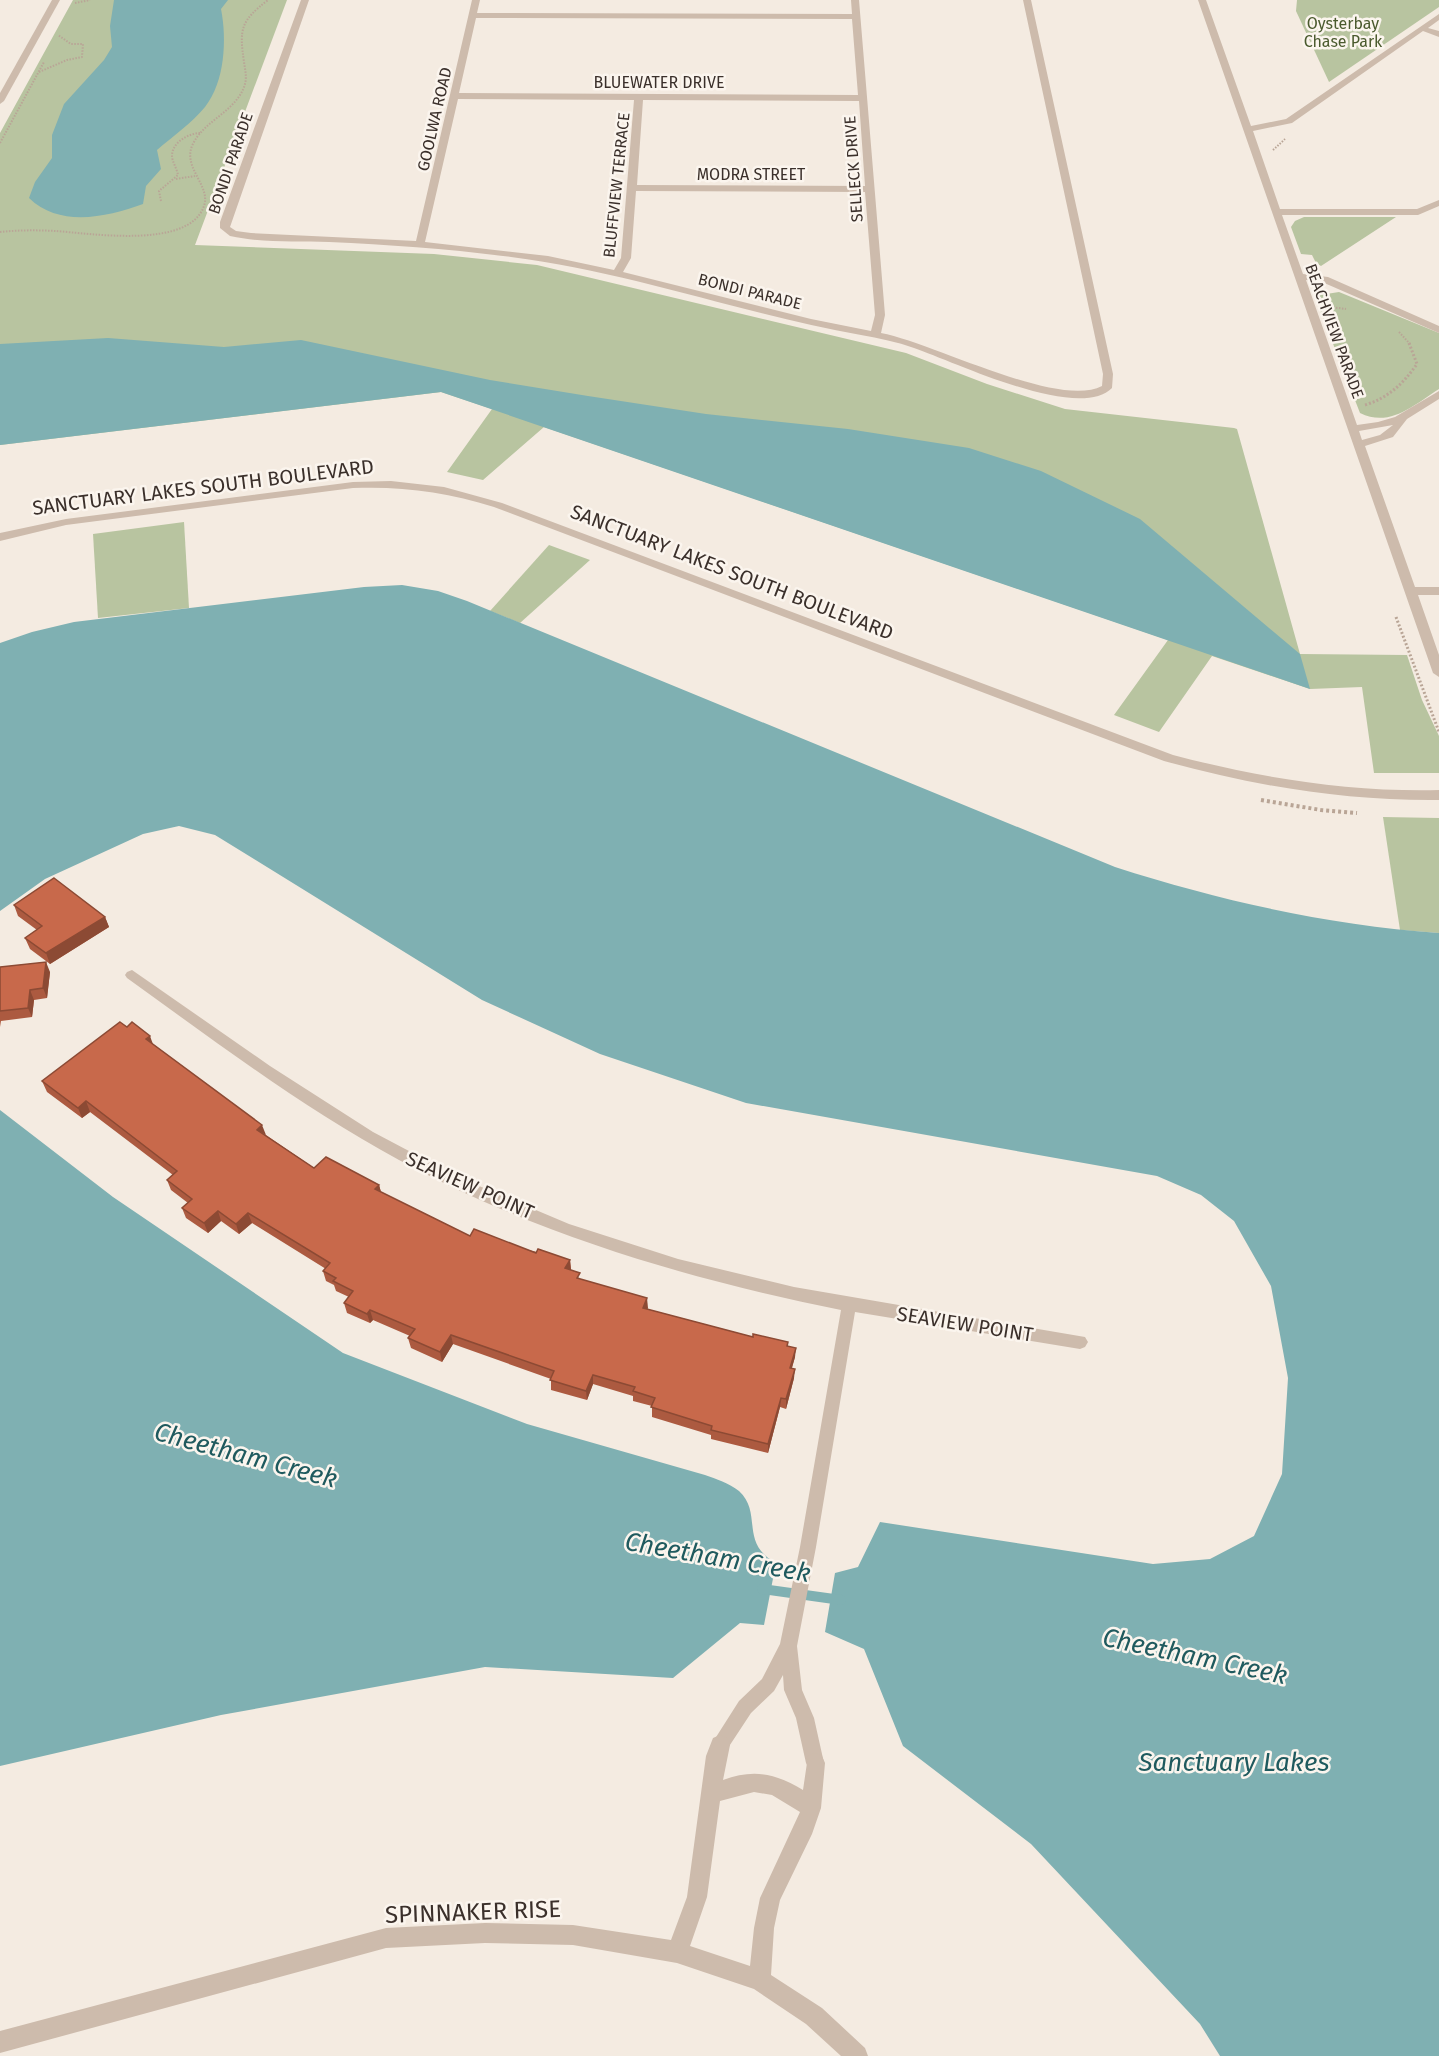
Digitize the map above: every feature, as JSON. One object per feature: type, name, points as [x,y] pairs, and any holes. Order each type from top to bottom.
[{"type":"street","points":[[0,101],[56,0]]},
{"type":"street","name":"BONDI PARADE","points":[[304,0],[225,222],[225,228],[230,233],[420,244],[505,252],[616,274],[832,327],[909,342],[1000,377],[1054,393],[1074,396],[1097,395],[1107,388],[1108,374],[1027,0]]},
{"type":"street","name":"GOOLWA ROAD","points":[[420,244],[476,0]]},
{"type":"street","name":"SELLECK DRIVE","points":[[855,0],[880,315],[876,334]]},
{"type":"street","name":"BEACHVIEW PARADE","points":[[1202,0],[1439,673]]},
{"type":"street","points":[[473,15],[857,17]]},
{"type":"street","points":[[1247,129],[1281,124],[1294,118],[1439,16]]},
{"type":"street","points":[[1421,28],[1439,34]]},
{"type":"street","name":"BLUEWATER DRIVE","points":[[454,96],[863,98]]},
{"type":"street","name":"BLUFFVIEW TERRACE","points":[[616,274],[623,267],[626,258],[639,97]]},
{"type":"street","points":[[1243,118],[1294,118]]},
{"type":"street","name":"MODRA STREET","points":[[632,188],[870,189]]},
{"type":"street","points":[[1277,212],[1418,212],[1439,203]]},
{"type":"street","points":[[1301,281],[1352,290],[1439,330]]},
{"type":"street","points":[[1353,428],[1379,428],[1402,420],[1439,394]]},
{"type":"street","points":[[1359,444],[1384,438],[1396,432],[1402,420]]},
{"type":"street","name":"SANCTUARY LAKES SOUTH BOULEVARD","points":[[0,537],[66,522],[341,486],[391,483],[430,486],[498,504],[1178,760],[1237,776],[1327,792],[1395,796],[1439,795]]},
{"type":"street","points":[[1410,591],[1439,591]]},
{"type":"street","points":[[677,1952],[697,1897],[716,1755],[720,1745]]},
{"type":"street","points":[[760,1980],[764,1928],[770,1898],[805,1827],[811,1808],[815,1763]]},
{"type":"street","points":[[712,1794],[740,1784],[765,1781],[786,1791],[811,1808]]},
{"type":"street","name":"SPINNAKER RISE","points":[[0,2042],[386,1938],[485,1933],[573,1935],[677,1952],[760,1980],[814,2016],[857,2056]]},
{"type":"lane","name":"SEAVIEW POINT","points":[[132,975],[296,1092],[404,1157],[483,1194],[584,1235],[671,1264],[849,1305],[1080,1342]]},
{"type":"lane","points":[[720,1745],[745,1707],[768,1685],[788,1646],[808,1547],[849,1305]]},
{"type":"lane","points":[[788,1646],[794,1690],[805,1718],[815,1763]]},
{"type":"path","points":[[75,3],[90,0]]},
{"type":"path","points":[[0,232],[36,231],[121,237],[172,230],[194,219],[205,208],[205,198],[189,158],[190,152],[202,133],[241,94],[246,77],[239,37],[241,29],[247,17],[268,0]]},
{"type":"path","points":[[38,72],[67,60],[82,57],[83,45],[71,44],[58,36]]},
{"type":"path","points":[[175,179],[178,172],[172,158],[173,150],[196,132],[202,133]]},
{"type":"path","points":[[1275,157],[1273,150],[1289,136]]},
{"type":"path","points":[[161,201],[159,191],[175,179],[195,176]]},
{"type":"path","points":[[1309,304],[1351,310]]},
{"type":"path","points":[[1346,407],[1375,402],[1393,392],[1417,364],[1411,345],[1401,333],[1392,328]]},
{"type":"path","points":[[1257,799],[1321,810],[1363,813]]},
{"type":"green space","points":[[73,0],[287,0],[195,245],[434,254],[537,265],[906,353],[987,384],[1065,409],[1237,429],[1300,654],[1407,655],[1422,700],[1439,736],[1439,773],[1374,773],[1362,687],[1310,689],[1212,656],[1159,732],[1114,715],[1168,640],[544,427],[483,480],[447,472],[492,409],[441,392],[0,445],[0,133]]},
{"type":"green space","name":"Oysterbay Chase Park","points":[[1297,0],[1439,0],[1439,7],[1329,82],[1296,11]]},
{"type":"green space","points":[[1304,217],[1396,217],[1321,266],[1316,263],[1312,255],[1301,254],[1291,227],[1295,221]]},
{"type":"green space","points":[[1339,292],[1439,333],[1439,389],[1411,408],[1392,416],[1381,418],[1360,413],[1316,300],[1320,295]]},
{"type":"green space","points":[[184,522],[189,608],[98,618],[93,534]]},
{"type":"green space","points":[[549,545],[590,560],[520,623],[490,611]]},
{"type":"green space","points":[[1383,817],[1439,818],[1439,933],[1400,930]]},
{"type":"water","points":[[114,0],[228,0],[221,9],[224,33],[223,60],[217,85],[205,107],[157,150],[161,169],[146,186],[143,204],[99,216],[69,217],[41,207],[29,198],[35,182],[52,158],[52,135],[64,104],[104,60],[112,47],[110,26]]},
{"type":"water","points":[[108,338],[224,347],[301,340],[490,380],[588,396],[706,414],[848,429],[969,448],[1041,471],[1140,519],[1300,654],[1310,689],[441,392],[0,445],[0,344]]},
{"type":"water","name":"Sanctuary Lakes","points":[[402,585],[438,591],[467,601],[1115,867],[1195,891],[1275,910],[1356,924],[1439,933],[1439,2056],[1220,2056],[1200,2024],[1031,1844],[903,1746],[864,1649],[825,1632],[835,1573],[858,1567],[880,1522],[1153,1564],[1210,1559],[1254,1536],[1282,1474],[1288,1378],[1271,1286],[1234,1221],[1201,1195],[1157,1176],[746,1103],[600,1054],[482,1000],[215,835],[179,826],[143,834],[45,879],[0,911],[0,643],[32,632],[74,622],[364,587]]},
{"type":"water","points":[[0,1110],[113,1197],[343,1353],[527,1424],[705,1475],[735,1488],[746,1500],[750,1509],[754,1537],[758,1546],[776,1563],[764,1625],[740,1623],[673,1678],[485,1667],[221,1715],[0,1766]]},
{"type":"building","points":[[54,878],[105,917],[46,953],[25,938],[42,926],[14,905]]},
{"type":"building","points":[[46,962],[43,988],[30,990],[28,1008],[0,1011],[0,967]]},
{"type":"building","points":[[120,1022],[127,1027],[132,1022],[150,1036],[146,1039],[262,1125],[257,1130],[314,1168],[326,1157],[379,1185],[375,1189],[470,1236],[474,1229],[536,1253],[538,1249],[570,1260],[565,1268],[580,1273],[577,1278],[647,1298],[643,1308],[753,1337],[753,1334],[788,1342],[787,1346],[796,1348],[790,1368],[795,1369],[786,1399],[781,1398],[768,1444],[711,1430],[712,1426],[651,1407],[655,1398],[633,1391],[635,1387],[593,1375],[586,1391],[550,1380],[554,1371],[451,1335],[440,1352],[408,1338],[415,1329],[370,1310],[367,1314],[344,1303],[353,1291],[333,1281],[336,1278],[323,1271],[330,1263],[248,1213],[236,1224],[218,1211],[204,1223],[182,1208],[192,1199],[167,1180],[177,1171],[86,1101],[78,1108],[42,1081]]},
{"type":"waterway","name":"Cheetham Creek","points":[[762,1589],[841,1600]]}]
